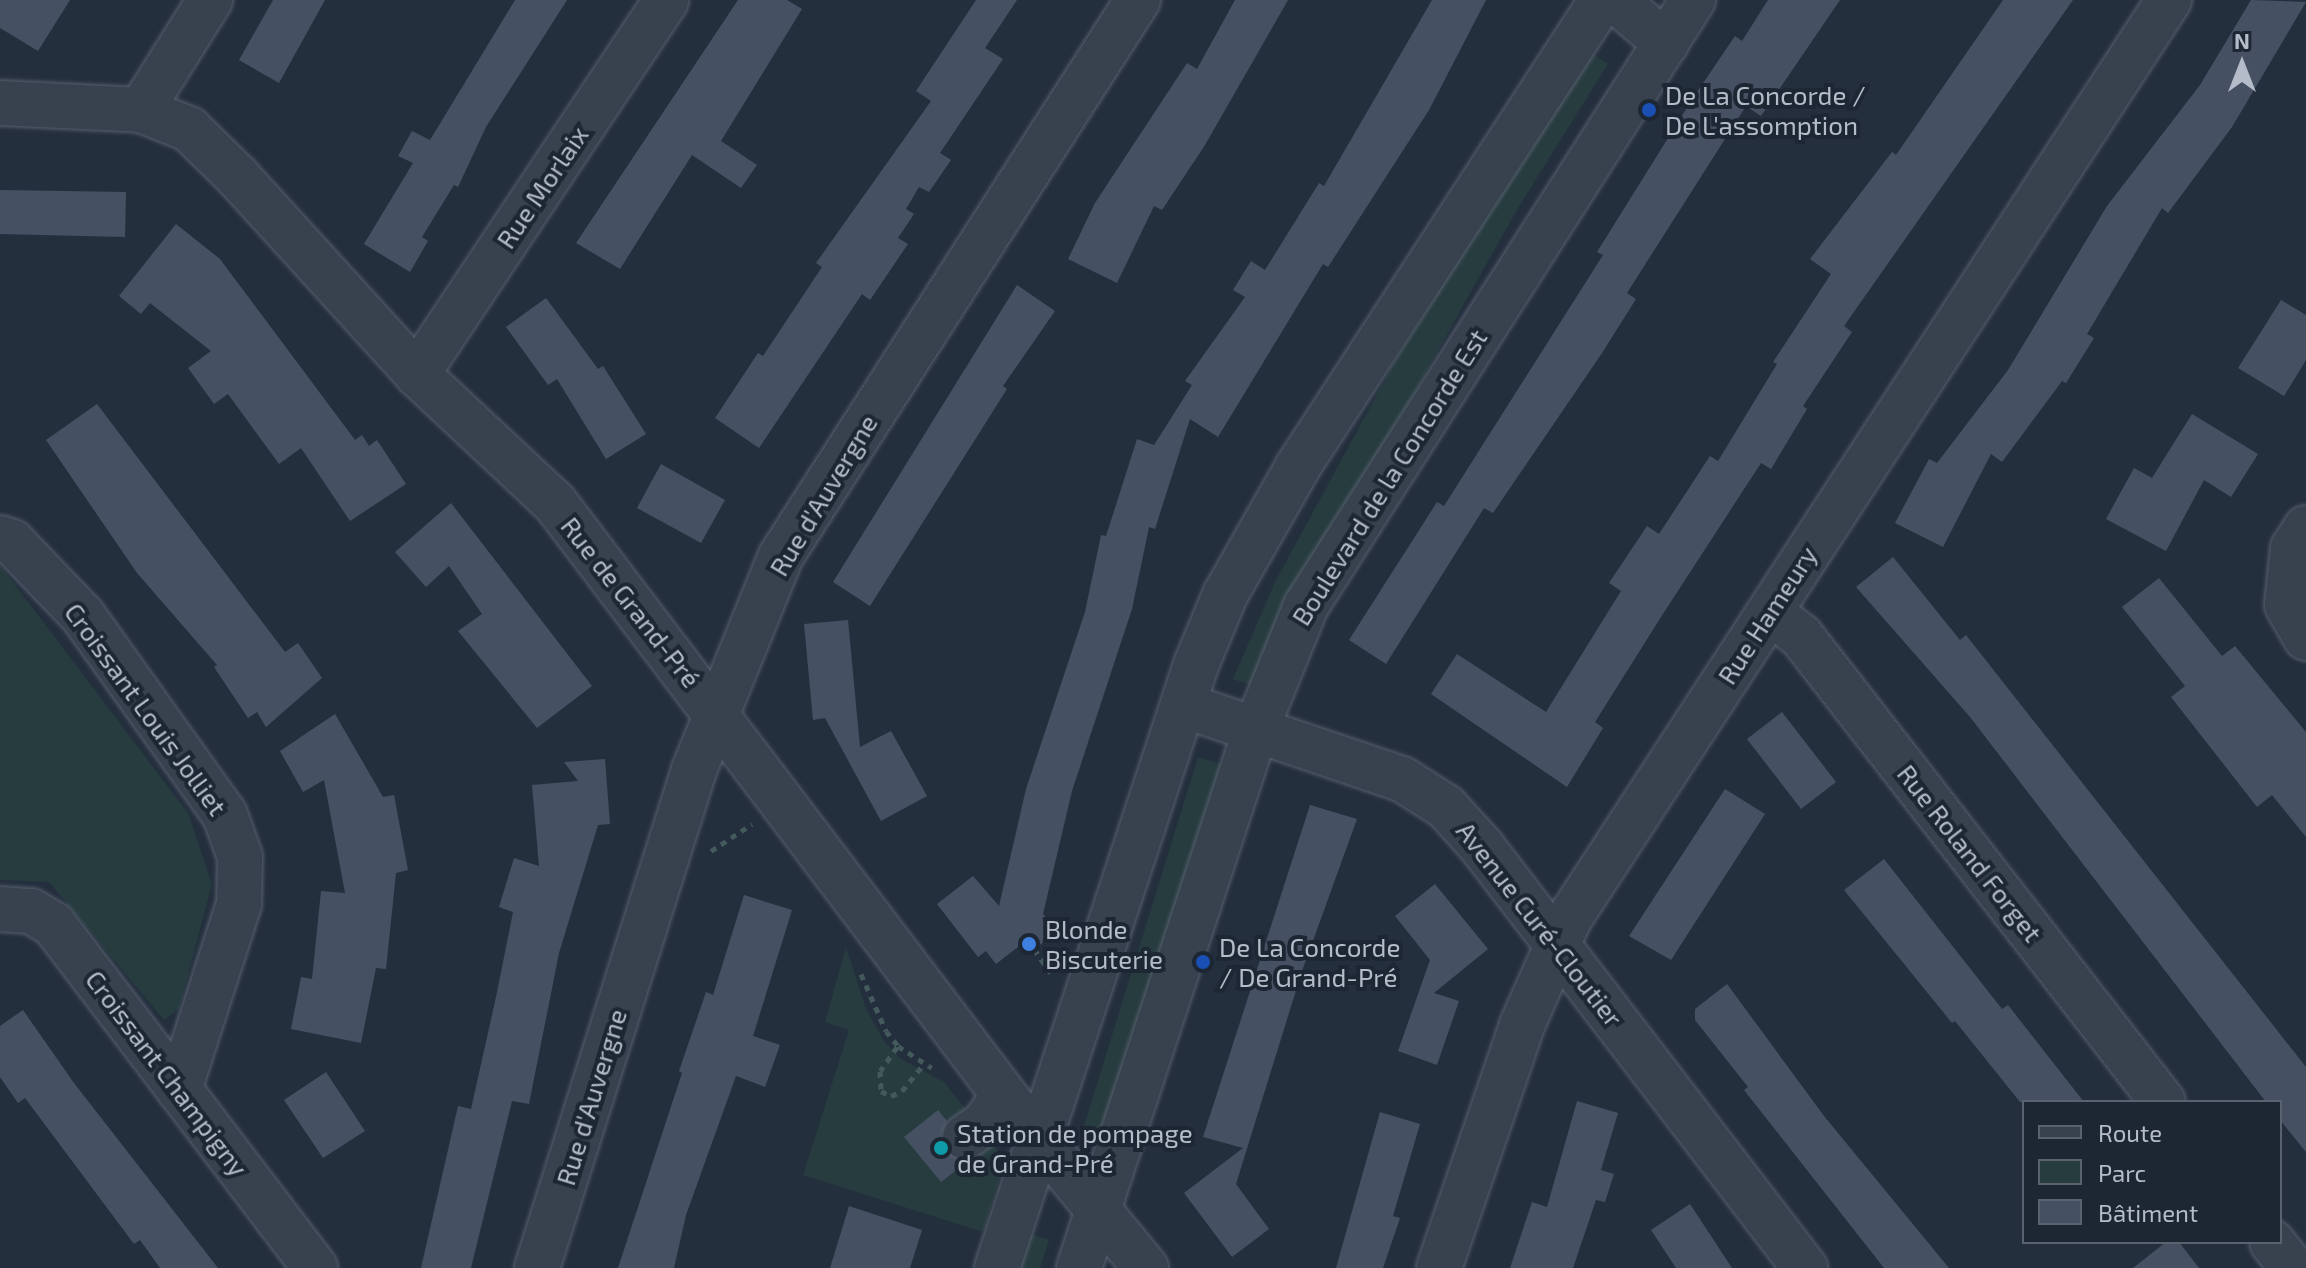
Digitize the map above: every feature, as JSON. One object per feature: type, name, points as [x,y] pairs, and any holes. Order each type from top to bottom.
[{"type":"street","points":[[141,110],[210,0]]},
{"type":"street","name":"Rue Morlaix","points":[[417,374],[666,0]]},
{"type":"street","name":"Rue d'Auvergne","points":[[537,1268],[716,711],[781,556],[1138,0]]},
{"type":"street","points":[[997,1268],[1183,705],[1225,595],[1270,512],[1602,0]]},
{"type":"street","points":[[1615,0],[1666,43]]},
{"type":"street","name":"Boulevard de la Concorde Est","points":[[1079,1268],[1256,729],[1290,639],[1332,560],[1693,0]]},
{"type":"street","name":"Rue Hameury","points":[[1439,1268],[1522,1025],[1556,945],[1624,830],[2169,0]]},
{"type":"street","name":"Rue de Grand-Pré","points":[[0,103],[141,110],[189,129],[417,374],[555,503],[716,711],[1004,1095],[1146,1268]]},
{"type":"street","points":[[2306,528],[2293,548],[2287,605],[2306,638]]},
{"type":"street","name":"Croissant Louis Jolliet","points":[[0,538],[12,542],[83,616],[225,815],[240,857],[239,904],[179,1090]]},
{"type":"street","name":"Rue Roland Forget","points":[[1770,612],[1801,636],[2161,1100]]},
{"type":"street","name":"Avenue Curé-Cloutier","points":[[1183,705],[1402,779],[1437,799],[1482,847],[1805,1268]]},
{"type":"street","name":"Croissant Champigny","points":[[0,909],[31,911],[54,925],[315,1268]]},
{"type":"street","points":[[965,1137],[985,1123],[1004,1095]]},
{"type":"street","points":[[2274,1244],[2292,1268]]},
{"type":"path","points":[[706,856],[739,829],[754,824]]},
{"type":"path","points":[[1034,949],[1051,973]]},
{"type":"path","points":[[898,1046],[884,1061],[877,1081],[886,1095],[902,1091],[924,1064]]},
{"type":"green space","points":[[1592,53],[1608,64],[1515,213],[1251,685],[1233,679],[1275,582],[1400,352]]},
{"type":"green space","points":[[0,565],[188,813],[212,884],[179,1009],[164,1020],[49,882],[0,880]]},
{"type":"green space","points":[[1198,757],[1223,765],[1103,1134],[1084,1126]]},
{"type":"green space","points":[[846,947],[866,1009],[884,1041],[901,1059],[944,1082],[1005,1160],[983,1232],[803,1175],[849,1030],[825,1022]]},
{"type":"green space","points":[[1031,1234],[1049,1240],[1040,1268],[1020,1268]]},
{"type":"building","points":[[0,0],[70,0],[38,51],[0,28]]},
{"type":"building","points":[[273,0],[325,0],[279,83],[239,60]]},
{"type":"building","points":[[515,0],[567,0],[486,127],[458,187],[454,185],[422,237],[428,241],[410,272],[364,244],[413,163],[398,156],[412,131],[430,140]]},
{"type":"building","points":[[738,0],[787,0],[802,9],[721,141],[757,165],[741,188],[692,155],[620,269],[576,243]]},
{"type":"building","points":[[976,0],[1017,0],[985,48],[1003,59],[940,153],[951,160],[929,192],[919,187],[906,209],[914,214],[898,238],[908,244],[870,300],[862,294],[759,448],[715,418],[758,353],[763,356],[822,267],[816,263],[931,101],[916,91]]},
{"type":"building","points":[[1235,0],[1288,0],[1205,145],[1162,210],[1154,206],[1117,283],[1068,259],[1095,203],[1187,63],[1197,69]]},
{"type":"building","points":[[1432,0],[1486,0],[1429,110],[1328,267],[1323,264],[1218,437],[1190,419],[1155,529],[1149,527],[1132,609],[1072,791],[1043,914],[1057,932],[1029,953],[1022,944],[996,964],[986,951],[978,957],[937,904],[973,876],[999,906],[1026,789],[1085,612],[1101,535],[1106,536],[1137,439],[1154,445],[1192,385],[1185,381],[1245,297],[1233,290],[1251,261],[1265,270],[1319,183],[1324,186]]},
{"type":"building","points":[[1768,0],[1840,0],[1761,116],[1746,106],[1627,293],[1636,299],[1602,353],[1493,513],[1484,508],[1386,664],[1349,640],[1437,502],[1444,506],[1603,255],[1597,252],[1693,98],[1735,36],[1742,41]]},
{"type":"building","points":[[2003,0],[2073,0],[1844,326],[1852,332],[1803,406],[1807,409],[1771,469],[1761,463],[1661,617],[1595,722],[1603,728],[1567,787],[1431,694],[1457,654],[1546,712],[1621,591],[1609,583],[1647,526],[1659,534],[1710,456],[1718,461],[1777,364],[1773,362],[1831,274],[1810,259],[1892,152],[1896,155]]},
{"type":"building","points":[[2251,0],[2306,2],[2232,127],[2168,213],[2162,208],[2087,334],[2094,338],[2066,383],[2062,381],[2002,462],[1991,454],[1943,547],[1895,523],[1929,459],[1937,463],[2008,370],[2107,206],[2200,85]]},
{"type":"building","points":[[0,190],[126,192],[125,237],[0,234]]},
{"type":"building","points":[[176,224],[220,259],[355,440],[362,435],[369,446],[377,440],[406,484],[350,521],[301,448],[279,464],[228,394],[214,404],[188,368],[211,351],[150,303],[141,314],[119,296]]},
{"type":"building","points":[[1017,285],[1055,311],[1003,386],[1007,389],[870,606],[833,582]]},
{"type":"building","points":[[546,298],[598,369],[603,366],[646,434],[606,459],[557,379],[548,385],[506,327]]},
{"type":"building","points":[[2281,300],[2306,315],[2306,360],[2284,396],[2238,368]]},
{"type":"building","points":[[97,404],[285,652],[298,643],[322,678],[266,727],[257,712],[248,718],[214,667],[217,665],[137,573],[46,440]]},
{"type":"building","points":[[2192,414],[2258,454],[2231,497],[2204,480],[2166,551],[2106,519],[2134,468],[2152,478]]},
{"type":"building","points":[[661,464],[725,500],[701,543],[637,508]]},
{"type":"building","points":[[451,503],[592,686],[537,728],[458,631],[482,614],[449,566],[426,587],[395,552]]},
{"type":"building","points":[[1893,557],[1960,640],[1966,635],[2306,1067],[2306,1152],[2282,1122],[2282,1100],[2264,1100],[1970,717],[1856,587]]},
{"type":"building","points":[[2159,578],[2222,656],[2235,646],[2306,732],[2306,837],[2272,795],[2257,807],[2171,697],[2185,686],[2122,607]]},
{"type":"building","points":[[848,620],[860,747],[891,731],[927,796],[881,821],[825,718],[813,720],[804,624]]},
{"type":"building","points":[[1782,712],[1836,782],[1801,809],[1747,739]]},
{"type":"building","points":[[335,714],[383,797],[394,795],[408,870],[396,873],[386,969],[376,968],[361,1043],[291,1029],[301,977],[312,979],[321,891],[345,893],[324,780],[303,792],[280,751]]},
{"type":"building","points":[[605,759],[610,824],[598,825],[559,953],[529,1104],[512,1101],[471,1268],[421,1268],[458,1106],[471,1109],[496,997],[513,912],[499,907],[514,858],[539,866],[532,785],[578,781],[564,762]]},
{"type":"building","points":[[1725,789],[1765,814],[1671,960],[1629,936]]},
{"type":"building","points":[[1310,805],[1357,819],[1302,971],[1236,1184],[1269,1229],[1232,1257],[1184,1193],[1243,1148],[1203,1137]]},
{"type":"building","points":[[1884,859],[2002,1009],[2008,1005],[2082,1100],[2020,1102],[1844,890]]},
{"type":"building","points":[[1435,884],[1488,949],[1434,993],[1459,1001],[1437,1065],[1398,1051],[1430,960],[1395,916]]},
{"type":"building","points":[[744,895],[792,910],[753,1036],[780,1045],[765,1087],[736,1076],[686,1215],[674,1268],[618,1268],[682,1073],[679,1071],[706,992],[713,995]]},
{"type":"building","points":[[1727,984],[1824,1116],[1949,1268],[1884,1268],[1744,1090],[1748,1087],[1695,1020],[1695,1009]]},
{"type":"building","points":[[23,1010],[74,1083],[218,1268],[160,1268],[140,1240],[134,1244],[25,1098],[18,1103],[0,1077],[0,1026]]},
{"type":"building","points":[[326,1072],[365,1131],[323,1158],[284,1100]]},
{"type":"building","points":[[1577,1101],[1618,1113],[1601,1170],[1614,1174],[1605,1202],[1596,1200],[1573,1268],[1510,1268],[1532,1202],[1547,1207]]},
{"type":"building","name":"Station de pompage de Grand-Pré","points":[[938,1110],[947,1121],[940,1138],[944,1151],[967,1162],[941,1182],[904,1137]]},
{"type":"building","points":[[1380,1112],[1420,1124],[1393,1216],[1400,1218],[1383,1268],[1336,1268]]},
{"type":"building","points":[[1690,1204],[1732,1268],[1676,1268],[1651,1230]]},
{"type":"building","points":[[849,1206],[922,1230],[910,1268],[830,1268]]},
{"type":"building","points":[[2163,1244],[2181,1244],[2199,1268],[2133,1268]]},
{"type":"place","name":"De La Concorde / De L'assomption","points":[[1649,110]]},
{"type":"place","name":"Blonde Biscuterie","points":[[1029,944]]},
{"type":"place","name":"De La Concorde / De Grand-Pré","points":[[1203,962]]},
{"type":"place","name":"Station de pompage de Grand-Pré","points":[[941,1148]]}]
